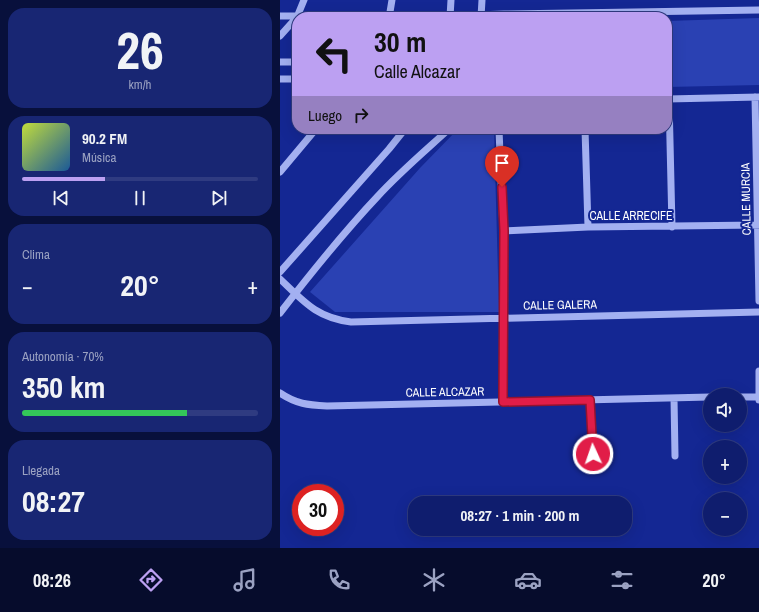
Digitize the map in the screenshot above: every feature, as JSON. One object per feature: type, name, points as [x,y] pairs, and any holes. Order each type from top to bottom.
[{"type":"street","points":[[299,12],[304,0]]},
{"type":"street","points":[[390,12],[392,0]]},
{"type":"street","points":[[450,12],[451,0]]},
{"type":"street","points":[[481,12],[482,0]]},
{"type":"street","points":[[666,12],[759,10]]},
{"type":"street","points":[[280,16],[292,17]]},
{"type":"street","points":[[280,36],[292,23]]},
{"type":"street","points":[[280,62],[292,62]]},
{"type":"street","points":[[280,79],[292,79]]},
{"type":"street","points":[[672,99],[757,97]]},
{"type":"street","name":"CALLE MURCIA","points":[[757,97],[759,301]]},
{"type":"street","points":[[280,172],[312,134]]},
{"type":"street","points":[[280,272],[401,134]]},
{"type":"street","points":[[280,313],[342,236],[378,196],[413,161],[443,134]]},
{"type":"street","points":[[499,134],[504,231],[503,402]]},
{"type":"street","points":[[585,134],[588,227]]},
{"type":"street","points":[[669,134],[672,227]]},
{"type":"street","name":"CALLE ARRECIFE","points":[[504,231],[588,227],[758,225]]},
{"type":"street","name":"CALLE GALERA","points":[[280,280],[320,314],[351,322],[759,312]]},
{"type":"street","points":[[747,397],[759,398],[759,371]]},
{"type":"street","name":"CALLE ALCAZAR","points":[[280,393],[298,403],[310,406],[703,398]]},
{"type":"street","points":[[674,398],[675,456]]},
{"type":"street","points":[[590,400],[594,467]]},
{"type":"shaded area","points":[[759,18],[759,85],[672,87],[672,21]]},
{"type":"shaded area","points":[[453,134],[494,134],[499,312],[335,312],[310,292],[420,168]]},
{"type":"route","points":[[502,187],[504,231],[503,402],[590,400],[593,454]]}]
